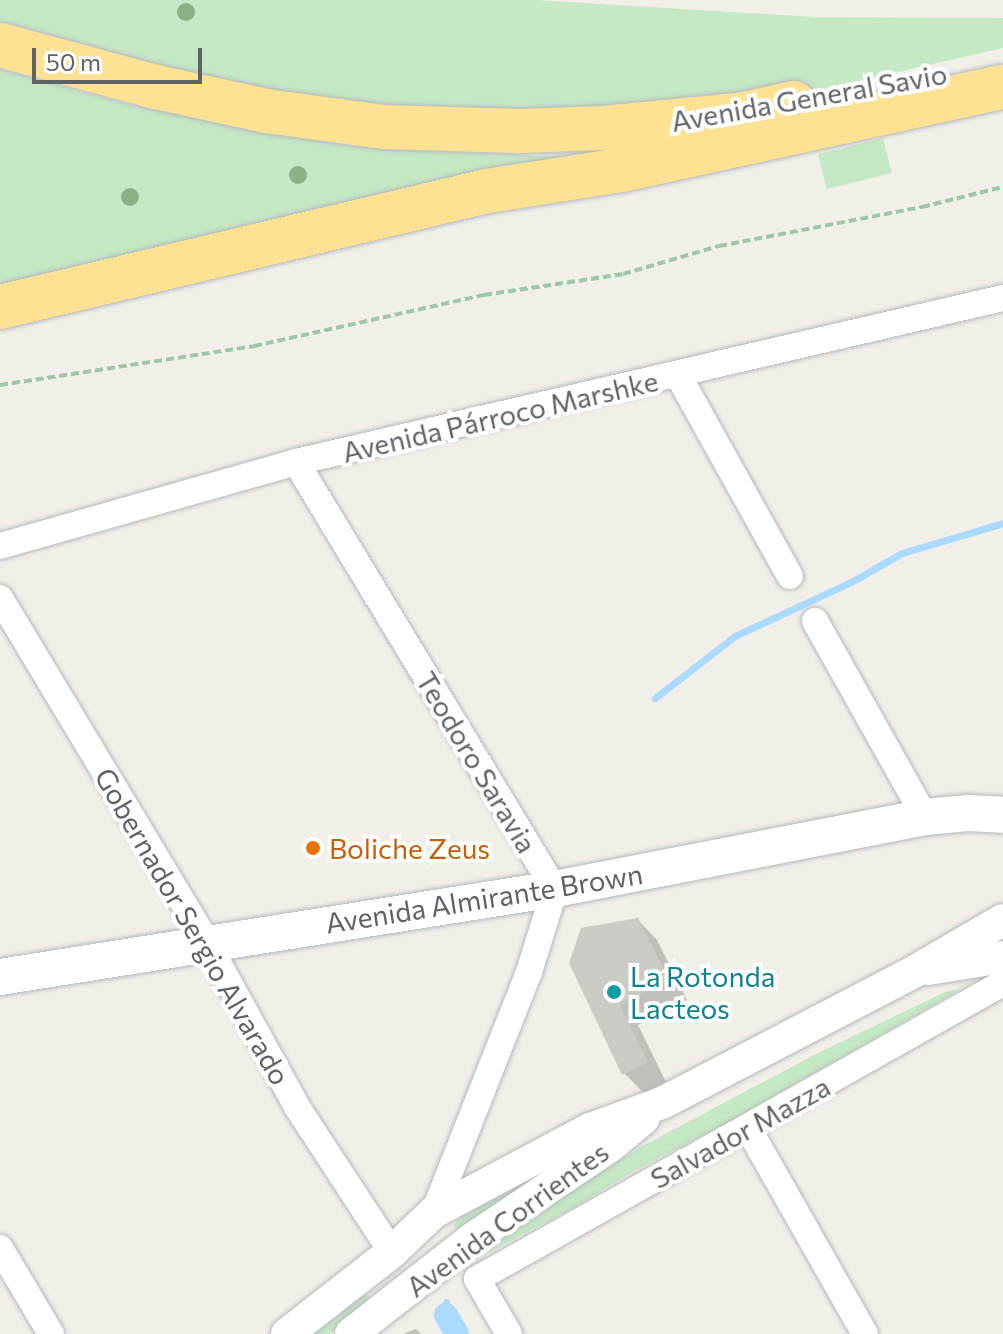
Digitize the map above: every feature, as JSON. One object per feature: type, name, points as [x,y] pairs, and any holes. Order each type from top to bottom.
[{"type":"highway","name":"Avenida General Savio","points":[[0,45],[156,87],[266,111],[384,127],[462,131],[603,128],[745,114],[1003,63]]},
{"type":"highway","points":[[0,307],[487,191],[649,164],[1003,87]]},
{"type":"main road","points":[[968,813],[1003,800]]},
{"type":"main road","name":"Avenida Almirante Brown","points":[[0,977],[555,889],[925,817],[968,813]]},
{"type":"main road","points":[[968,813],[1003,815]]},
{"type":"street","name":"Avenida Párroco Marshke","points":[[0,546],[296,462],[1003,298]]},
{"type":"street","points":[[678,375],[790,576]]},
{"type":"street","name":"Teodoro Saravia","points":[[296,462],[555,889]]},
{"type":"street","name":"Gobernador Sergio Alvarado","points":[[0,598],[207,943],[297,1107],[392,1252]]},
{"type":"street","points":[[815,621],[925,817]]},
{"type":"street","points":[[434,1212],[529,972],[555,889]]},
{"type":"street","name":"Avenida Corrientes","points":[[287,1334],[392,1252],[434,1212],[590,1129],[662,1103],[917,970],[1003,920]]},
{"type":"street","name":"Avenida Corrientes","points":[[917,970],[1003,957]]},
{"type":"street","name":"Salvador Mazza","points":[[477,1279],[1003,983]]},
{"type":"street","name":"Avenida Corrientes","points":[[351,1334],[442,1264],[609,1147],[662,1103]]},
{"type":"street","points":[[748,1128],[865,1334]]},
{"type":"street","points":[[0,1248],[51,1334]]},
{"type":"street","points":[[442,1264],[477,1279],[509,1334]]},
{"type":"path","points":[[0,385],[238,349],[484,295],[623,274],[719,246],[922,207],[1003,187]]},
{"type":"green space","points":[[0,0],[536,0],[814,17],[1003,18],[1003,48],[792,96],[604,118],[311,102],[178,70],[0,21]]},
{"type":"green space","points":[[0,69],[134,106],[352,146],[584,158],[0,292]]},
{"type":"green space","points":[[883,138],[892,173],[827,189],[818,154]]},
{"type":"green space","points":[[959,990],[576,1206],[471,1262],[468,1258],[637,1149],[816,1054],[947,991]]},
{"type":"green space","points":[[580,1147],[459,1232],[454,1225],[463,1213]]},
{"type":"green space","points":[[365,1293],[369,1297],[364,1305],[329,1334],[311,1334]]},
{"type":"building","name":"La Rotonda Lacteos","points":[[638,918],[669,980],[620,1005],[648,1062],[622,1075],[569,963],[581,928]]},
{"type":"waterway","points":[[655,698],[735,636],[851,582],[902,553],[1003,523]]},
{"type":"waterway","points":[[446,1302],[446,1315]]},
{"type":"waterway","points":[[446,1315],[457,1334]]},
{"type":"place","name":"Boliche Zeus","points":[[313,848]]},
{"type":"place","name":"La Rotonda Lacteos","points":[[614,992]]}]
